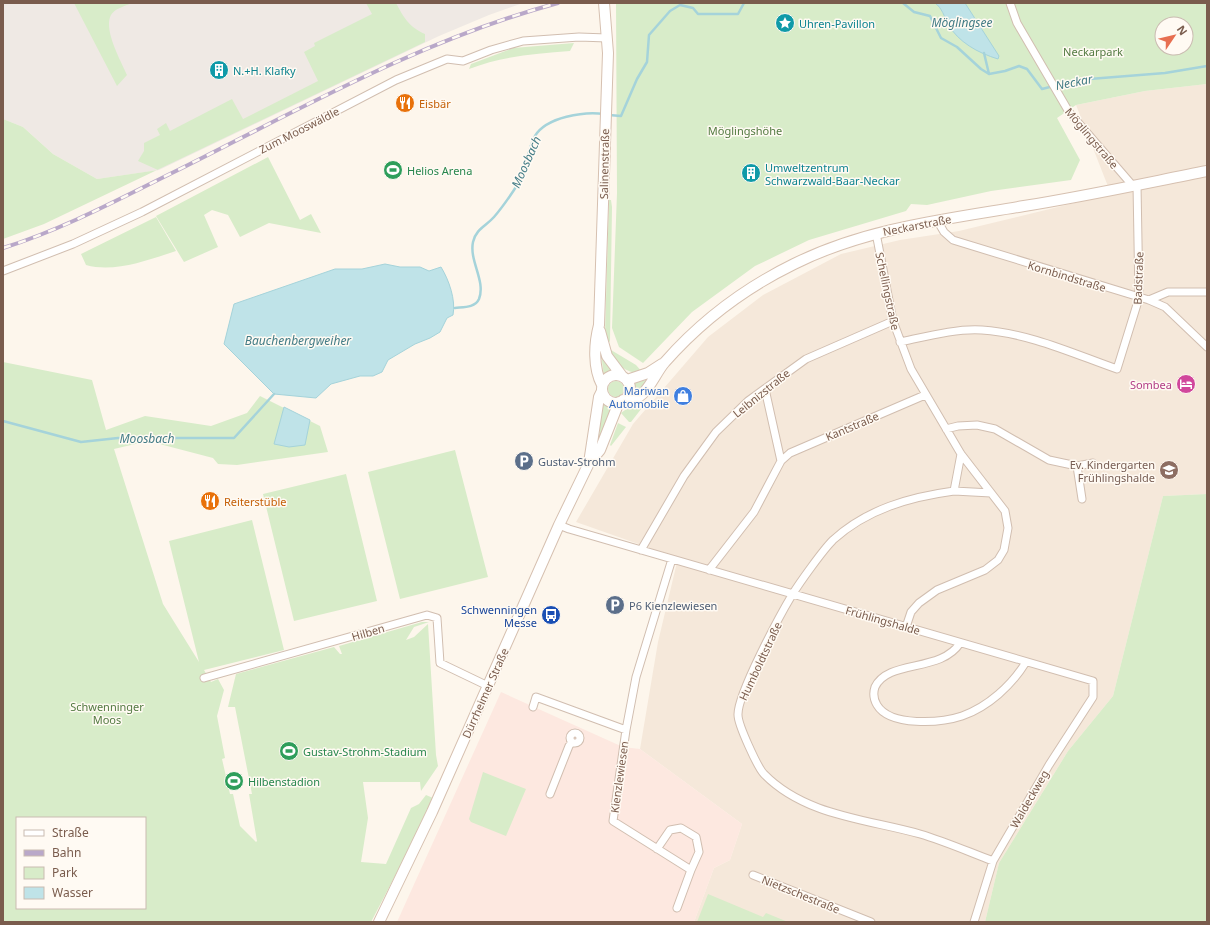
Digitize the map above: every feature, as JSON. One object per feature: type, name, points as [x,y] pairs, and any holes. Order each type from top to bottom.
[{"type":"main road","name":"Salinenstraße","points":[[602,388],[598,378],[596,364],[597,332],[599,325],[607,38],[604,3]]},
{"type":"main road","name":"Neckarstraße","points":[[621,401],[634,400],[641,395],[653,383],[664,363],[695,330],[739,296],[758,283],[812,255],[876,233],[937,220],[1207,171]]},
{"type":"main road","name":"Salinenstraße","points":[[599,325],[607,356],[624,378]]},
{"type":"main road","name":"Neckarstraße","points":[[624,378],[648,373],[664,363]]},
{"type":"main road","points":[[610,376],[624,378],[629,391],[621,401],[608,400],[602,388],[610,376]]},
{"type":"main road","name":"Dürrheimer Straße","points":[[589,463],[599,397],[602,388]]},
{"type":"main road","name":"Dürrheimer Straße","points":[[379,922],[432,812],[558,525],[589,463],[600,450],[621,401]]},
{"type":"street","name":"Möglingstraße","points":[[1010,3],[1017,23],[1069,112],[1084,131],[1135,185]]},
{"type":"street","name":"Zum Mooswäldle","points":[[3,271],[73,244],[142,212],[396,80],[447,59],[463,61],[491,50],[523,41],[580,37],[607,38]]},
{"type":"street","name":"Badstraße","points":[[900,342],[938,334],[981,330],[1016,335],[1117,369],[1139,298],[1135,185]]},
{"type":"street","name":"Kornbindstraße","points":[[937,220],[944,232],[953,240],[1149,300],[1164,307],[1207,347]]},
{"type":"street","name":"Schellingstraße","points":[[876,233],[893,320],[911,369],[925,396],[961,454],[1005,511],[1008,528],[1004,550],[998,560],[985,570],[937,590],[919,603],[911,612],[906,627]]},
{"type":"street","points":[[1149,300],[1168,292],[1207,292]]},
{"type":"street","name":"Leibnizstraße","points":[[641,550],[684,476],[716,432],[748,401],[806,359],[893,320]]},
{"type":"street","points":[[765,389],[781,461]]},
{"type":"street","name":"Kantstraße","points":[[710,570],[754,512],[781,461],[790,453],[925,396]]},
{"type":"street","points":[[946,429],[958,426],[978,425],[995,428],[1049,460],[1077,466],[1093,463]]},
{"type":"street","points":[[961,454],[954,491],[991,493]]},
{"type":"street","points":[[1077,466],[1082,499]]},
{"type":"street","name":"Humboldtstraße","points":[[954,491],[909,498],[880,509],[858,521],[832,541],[792,594],[742,696],[738,716],[749,748],[763,773],[781,788],[808,804],[850,818],[921,834],[993,861]]},
{"type":"street","name":"Frühlingshalde","points":[[558,525],[1093,681]]},
{"type":"street","points":[[533,707],[536,697],[626,730],[636,677],[672,559]]},
{"type":"street","name":"Hilben","points":[[204,678],[427,615],[437,618],[440,663],[488,686]]},
{"type":"street","points":[[960,643],[951,654],[930,663],[893,672],[881,679],[874,689],[874,700],[880,710],[890,716],[913,721],[939,721],[962,715],[997,695],[1019,673],[1026,662]]},
{"type":"street","name":"Waldeckweg","points":[[974,922],[993,861],[1048,765],[1093,697],[1093,681]]},
{"type":"street","name":"Kienzlewiesen","points":[[626,730],[613,821],[691,870]]},
{"type":"street","points":[[550,794],[568,746],[572,742]]},
{"type":"street","points":[[657,849],[670,830],[681,828],[696,837],[699,852],[677,908]]},
{"type":"street","name":"Nietzschestraße","points":[[753,875],[871,922]]},
{"type":"shaded area","points":[[3,3],[523,3],[489,15],[439,36],[159,170],[97,179],[53,154],[23,127],[3,119]]},
{"type":"shaded area","points":[[1207,84],[1207,494],[1163,496],[1113,696],[1068,751],[999,863],[985,922],[694,922],[714,868],[730,860],[742,824],[640,749],[658,642],[678,558],[576,522],[633,424],[708,337],[763,295],[841,254],[900,240],[959,231],[1111,194],[1076,105],[1145,91]]},
{"type":"shaded area","points":[[501,692],[623,747],[640,749],[742,824],[730,860],[714,868],[694,922],[397,922]]},
{"type":"green space","points":[[74,3],[132,3],[112,13],[109,21],[111,37],[127,75],[117,86]]},
{"type":"green space","points":[[366,3],[396,3],[408,22],[425,34],[425,42],[158,170],[138,161],[144,151],[144,143],[160,135],[157,129],[166,123],[170,131],[232,99],[243,119],[318,81],[304,52],[315,46],[314,43],[372,14]]},
{"type":"green space","name":"Möglingshöhe","points":[[616,3],[1207,3],[1207,84],[1145,91],[1076,105],[1057,118],[1080,160],[1071,180],[991,191],[927,205],[911,204],[906,211],[809,240],[755,266],[692,312],[643,363],[619,347],[612,328],[617,193]]},
{"type":"green space","points":[[574,43],[570,51],[506,58],[469,69],[471,64],[513,48]]},
{"type":"green space","points":[[3,119],[23,127],[53,154],[97,179],[157,170],[44,224],[3,239]]},
{"type":"green space","points":[[268,157],[300,220],[311,214],[321,233],[269,223],[240,237],[228,215],[212,210],[204,215],[218,247],[184,262],[156,216]]},
{"type":"green space","points":[[609,200],[611,200],[612,207],[610,341],[607,345],[605,333]]},
{"type":"green space","points":[[156,217],[176,251],[120,266],[97,267],[86,265],[81,254]]},
{"type":"green space","points":[[611,350],[636,365],[643,373],[632,372],[622,368],[608,351]]},
{"type":"green space","points":[[601,353],[604,353],[615,372],[604,377]]},
{"type":"green space","name":"Schwenninger Moos","points":[[3,362],[92,380],[106,430],[145,416],[211,426],[247,413],[260,396],[320,426],[328,452],[237,465],[218,464],[213,458],[148,441],[114,449],[163,604],[199,662],[169,541],[252,520],[284,650],[204,670],[211,682],[218,679],[224,690],[217,716],[225,758],[222,759],[230,794],[233,794],[240,826],[256,842],[249,794],[252,794],[235,707],[228,707],[236,674],[334,647],[340,654],[342,654],[339,646],[422,622],[429,622],[414,627],[406,640],[414,637],[428,624],[436,755],[438,766],[421,791],[420,782],[363,782],[368,818],[361,862],[386,864],[411,808],[419,804],[426,795],[433,798],[407,853],[371,922],[3,922]]},
{"type":"green space","points":[[646,380],[647,382],[634,397],[635,383]]},
{"type":"green space","points":[[616,381],[623,386],[624,389],[619,396],[616,397],[609,392],[608,389],[613,382]]},
{"type":"green space","points":[[602,400],[613,407],[596,447],[599,437]]},
{"type":"green space","points":[[639,400],[645,404],[631,422],[629,422],[621,413]]},
{"type":"green space","points":[[618,423],[626,427],[611,446],[610,445]]},
{"type":"green space","points":[[455,450],[488,577],[400,599],[368,472]]},
{"type":"green space","points":[[346,474],[377,601],[294,621],[263,494]]},
{"type":"green space","points":[[1207,494],[1207,922],[985,922],[999,863],[1068,751],[1113,696],[1163,496]]},
{"type":"green space","points":[[483,772],[526,789],[506,836],[471,822],[469,819]]},
{"type":"green space","points":[[708,894],[763,917],[766,913],[788,922],[697,922]]},
{"type":"water","name":"Möglingsee","points":[[935,3],[965,3],[999,56],[998,59],[983,54],[969,46],[957,36]]},
{"type":"water","name":"Bauchenbergweiher","points":[[385,264],[400,267],[420,267],[429,271],[441,267],[451,290],[454,309],[453,315],[447,318],[440,332],[415,344],[388,360],[382,372],[373,376],[360,376],[331,384],[316,398],[274,394],[224,344],[234,304],[335,269],[362,269]]},
{"type":"water","points":[[284,407],[310,420],[305,445],[289,447],[274,444]]},
{"type":"waterway","name":"Moosbach","points":[[609,115],[621,116],[637,79],[647,62],[649,35],[670,11],[680,5],[693,8],[698,14],[738,14],[744,3]]},
{"type":"waterway","name":"Moosbach","points":[[903,3],[914,12],[930,16],[941,38],[957,47],[981,69],[989,74]]},
{"type":"waterway","name":"Neckar","points":[[984,53],[989,74],[1005,71],[1019,66],[1027,69],[1042,89],[1077,80],[1165,73],[1207,66]]},
{"type":"waterway","name":"Moosbach","points":[[455,308],[472,306],[479,299],[481,292],[472,249],[474,238],[476,234],[499,211],[518,183],[524,170],[532,143],[540,129],[566,117],[596,113],[604,114]]},
{"type":"waterway","name":"Moosbach","points":[[3,421],[81,442],[118,438],[234,438],[274,394]]},
{"type":"railway","points":[[3,248],[48,232],[92,212],[317,99],[412,55],[508,18],[558,3]]},
{"type":"place","name":"Uhren-Pavillon","points":[[785,23]]},
{"type":"place","name":"N.+H. Klafky","points":[[219,70]]},
{"type":"place","name":"Eisbär","points":[[405,103]]},
{"type":"place","name":"Helios Arena","points":[[393,170]]},
{"type":"place","name":"Umweltzentrum Schwarzwald-Baar-Neckar","points":[[751,173]]},
{"type":"place","name":"Sombea","points":[[1186,384]]},
{"type":"place","name":"Mariwan Automobile","points":[[683,396]]},
{"type":"place","name":"Gustav-Strohm","points":[[524,461]]},
{"type":"place","name":"Ev. Kindergarten Frühlingshalde","points":[[1169,470]]},
{"type":"place","name":"Reiterstüble","points":[[210,501]]},
{"type":"place","name":"P6 Kienzlewiesen","points":[[615,605]]},
{"type":"place","name":"Schwenningen Messe","points":[[551,615]]},
{"type":"place","name":"Gustav-Strohm-Stadium","points":[[289,751]]},
{"type":"place","name":"Hilbenstadion","points":[[234,781]]},
{"type":"park label","name":"Neckarpark","points":[[1093,51]]}]
